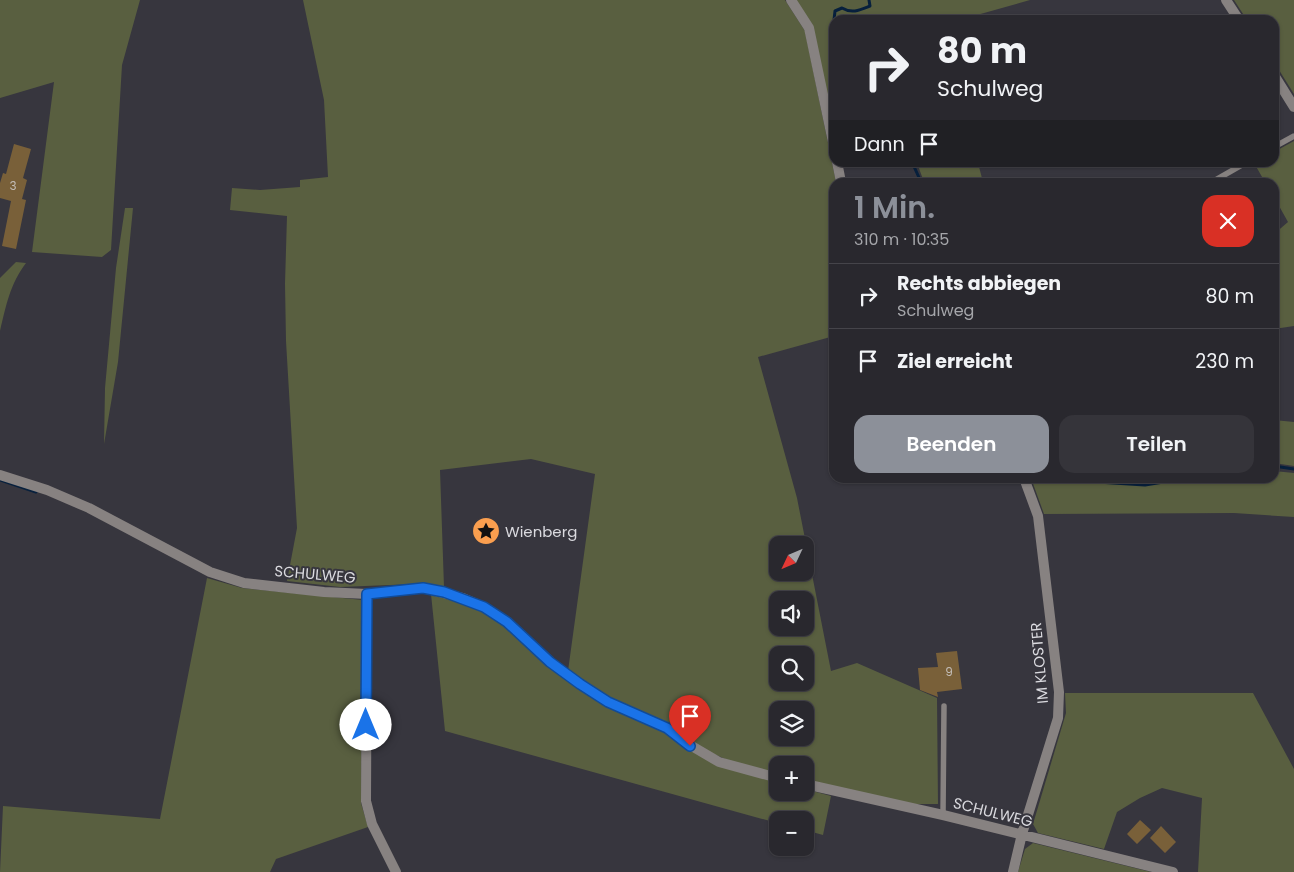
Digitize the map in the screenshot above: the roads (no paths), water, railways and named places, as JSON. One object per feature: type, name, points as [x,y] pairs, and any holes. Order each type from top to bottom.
[{"type":"street","points":[[791,0],[809,28],[829,123]]},
{"type":"street","points":[[1226,0],[1236,15]]},
{"type":"street","points":[[1279,83],[1294,108]]},
{"type":"street","name":"SCHULWEG","points":[[0,475],[47,490],[89,508],[210,572],[244,583],[324,592],[367,594],[423,588],[444,592],[484,607],[507,622],[565,673],[608,702],[667,728],[690,746],[720,762],[769,776]]},
{"type":"street","name":"IM KLOSTER","points":[[1013,872],[1022,834],[1058,718],[1060,692],[1038,516],[1026,483]]},
{"type":"street","points":[[367,594],[366,801],[378,838],[396,872]]},
{"type":"street","name":"SCHULWEG","points":[[814,786],[943,815],[1172,872]]},
{"type":"lane","points":[[1279,145],[1294,136]]},
{"type":"lane","points":[[1219,178],[1238,167]]},
{"type":"lane","points":[[943,815],[944,706]]},
{"type":"waterway","points":[[835,15],[835,11],[842,8],[853,11],[870,6],[869,0]]},
{"type":"waterway","points":[[914,167],[919,178]]},
{"type":"waterway","points":[[1279,467],[1294,469]]},
{"type":"waterway","points":[[0,480],[36,492]]},
{"type":"waterway","points":[[1113,483],[1145,485],[1157,483]]},
{"type":"place","name":"Wienberg","points":[[486,531]]}]
